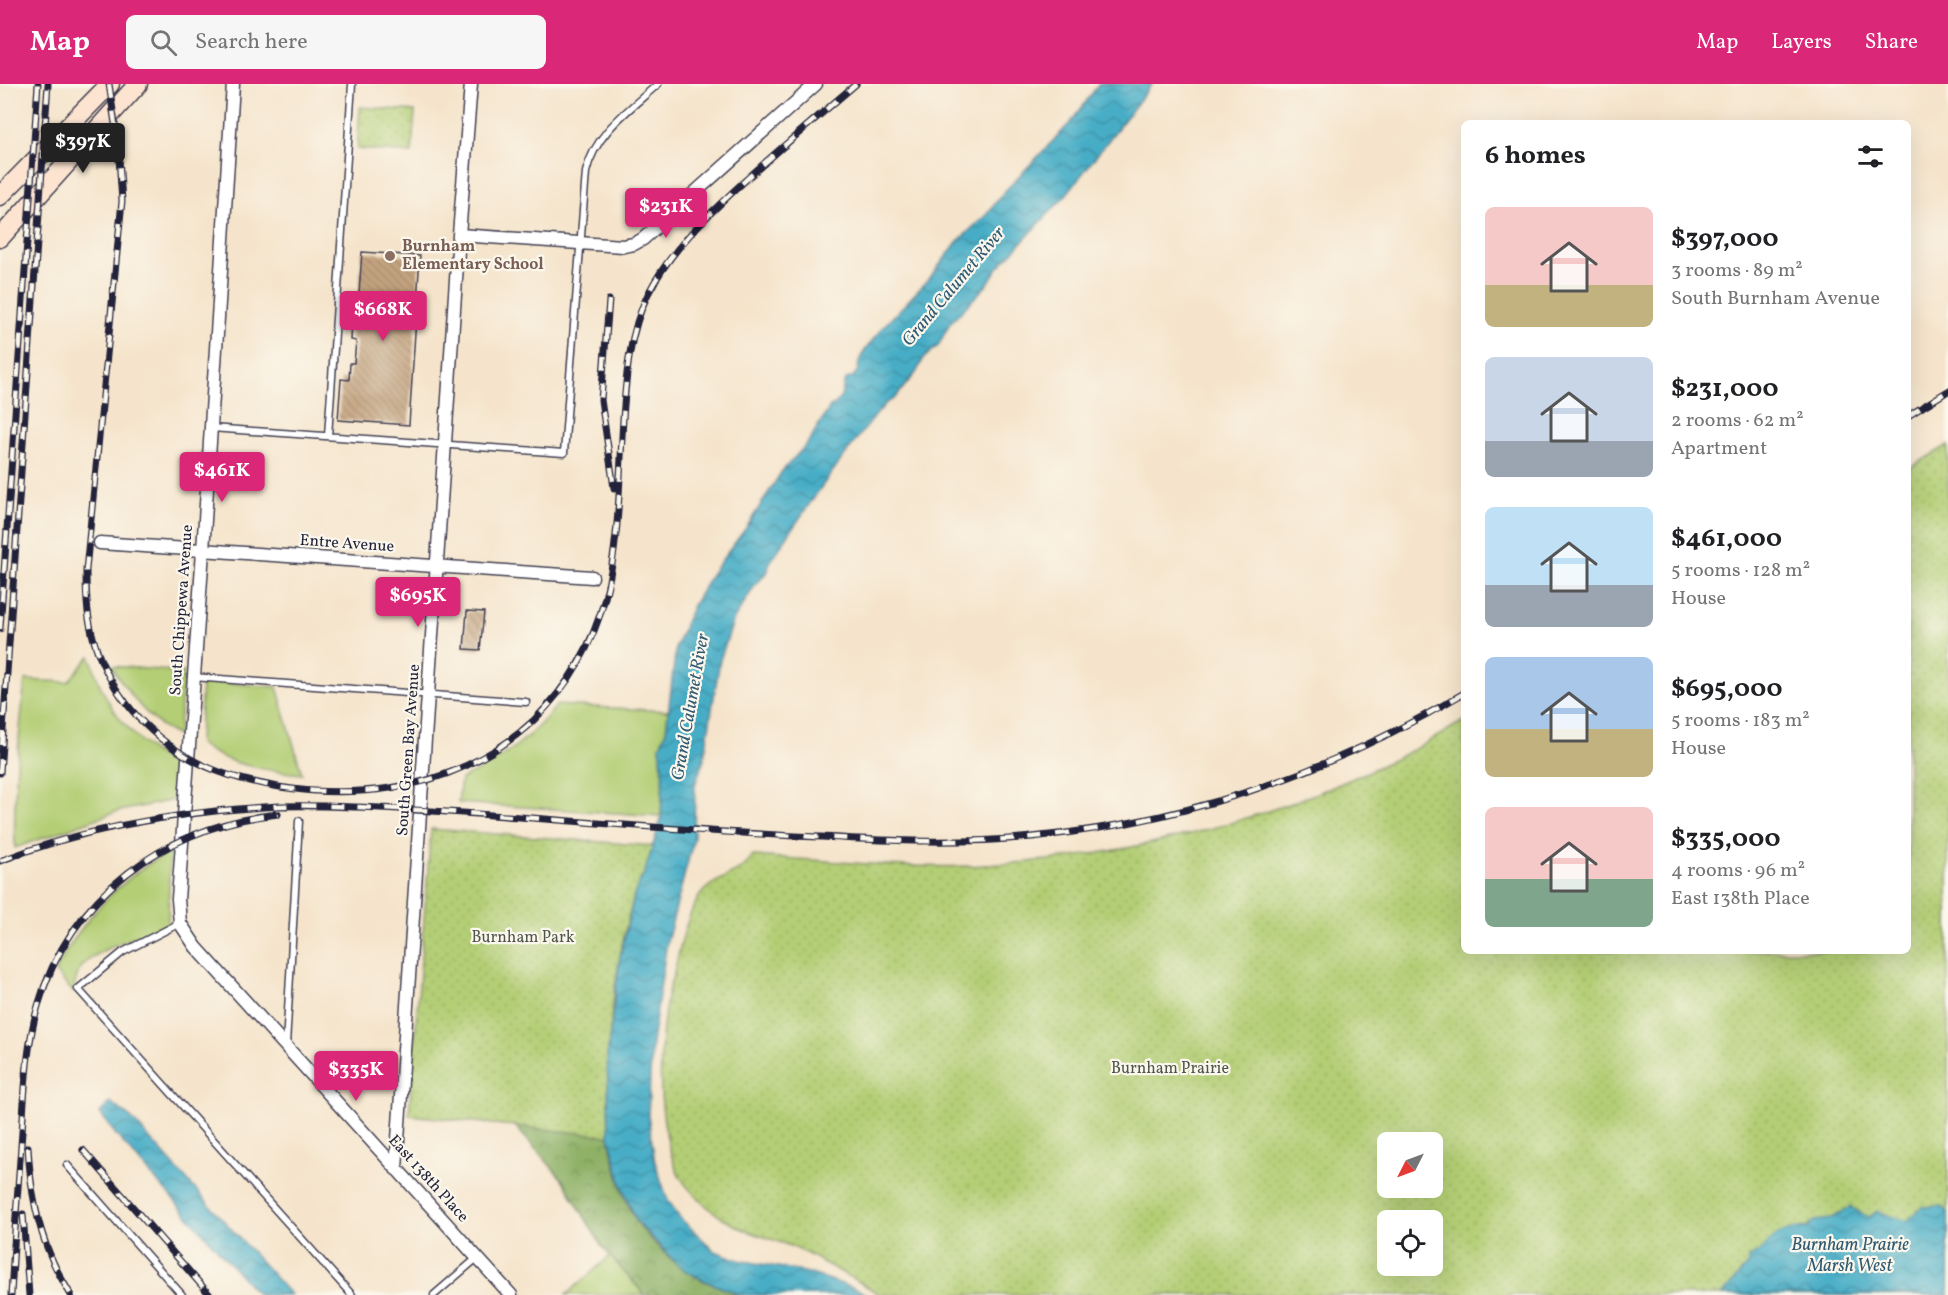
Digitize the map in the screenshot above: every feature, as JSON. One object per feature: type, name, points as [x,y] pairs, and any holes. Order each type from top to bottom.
[{"type":"main road","points":[[0,196],[110,84]]},
{"type":"main road","points":[[0,238],[138,84]]},
{"type":"street","name":"South Chippewa Avenue","points":[[180,923],[177,899],[203,551],[233,84]]},
{"type":"street","points":[[459,235],[623,246],[634,244],[643,239],[816,84]]},
{"type":"street","name":"South Green Bay Avenue","points":[[396,1169],[459,235],[473,86]]},
{"type":"street","name":"Entre Avenue","points":[[100,543],[592,577]]},
{"type":"street","name":"East 138th Place","points":[[180,923],[196,947],[511,1295]]},
{"type":"lane","points":[[328,436],[352,84]]},
{"type":"lane","points":[[211,428],[564,453],[586,172],[594,149],[614,123],[657,84]]},
{"type":"lane","points":[[193,676],[526,702]]},
{"type":"lane","points":[[286,1047],[299,821]]},
{"type":"lane","points":[[180,923],[123,952],[78,989],[352,1295]]},
{"type":"lane","points":[[67,1165],[182,1295]]},
{"type":"lane","points":[[434,1295],[477,1257]]},
{"type":"green space","points":[[360,107],[415,111],[412,153],[357,149]]},
{"type":"green space","name":"Burnham Prairie","points":[[1948,445],[1948,1295],[881,1295],[806,1253],[729,1222],[701,1201],[679,1175],[670,1149],[662,1108],[661,1066],[667,995],[684,933],[697,900],[710,885],[740,869],[752,856],[942,867],[1082,856],[1138,846],[1248,818],[1354,778],[1405,754],[1461,723],[1461,954],[1911,954],[1911,467]]},
{"type":"green space","points":[[90,656],[101,687],[115,712],[144,744],[178,769],[173,800],[115,812],[15,848],[16,785],[25,680],[68,682]]},
{"type":"green space","points":[[111,666],[184,672],[178,736],[148,715]]},
{"type":"green space","points":[[202,681],[277,687],[302,774],[262,769],[234,762],[209,751],[199,743]]},
{"type":"green space","points":[[557,705],[668,711],[666,731],[660,746],[663,776],[661,816],[458,803],[461,779],[514,748],[537,728]]},
{"type":"green space","name":"Burnham Park","points":[[431,829],[653,846],[635,893],[616,983],[609,1044],[609,1136],[409,1115]]},
{"type":"green space","points":[[170,851],[168,925],[108,948],[87,961],[80,969],[73,992],[55,972],[76,935],[103,902],[118,888],[134,874]]},
{"type":"green space","points":[[515,1126],[609,1136],[626,1201],[645,1233],[685,1270],[705,1281],[741,1295],[645,1295],[603,1248],[562,1179]]},
{"type":"green space","points":[[610,1256],[645,1295],[566,1295]]},
{"type":"water","name":"Grand Calumet River","points":[[1099,84],[1152,84],[1066,195],[996,270],[987,285],[950,323],[938,346],[924,358],[916,373],[894,399],[886,403],[840,462],[783,543],[769,564],[768,571],[754,587],[734,619],[720,660],[704,759],[695,785],[694,838],[667,942],[652,1043],[648,1115],[655,1162],[667,1198],[679,1217],[715,1251],[739,1260],[805,1272],[857,1289],[868,1295],[741,1295],[686,1271],[636,1220],[621,1183],[609,1136],[607,1056],[620,957],[635,892],[645,871],[661,819],[663,776],[660,746],[666,731],[676,646],[692,607],[712,573],[746,528],[782,471],[807,444],[830,407],[841,397],[844,383],[858,370],[863,353],[881,329],[929,279],[957,242],[986,215],[1003,193],[1071,122]]},
{"type":"water","points":[[110,1102],[131,1118],[291,1295],[258,1295],[116,1135],[100,1113]]},
{"type":"water","name":"Burnham Prairie Marsh West","points":[[1942,1206],[1948,1213],[1948,1295],[1722,1295],[1748,1264],[1748,1257],[1783,1232],[1807,1228],[1814,1221],[1831,1219],[1850,1207],[1869,1217],[1877,1211],[1907,1221],[1922,1207]]},
{"type":"building","points":[[362,252],[420,256],[409,425],[338,420],[341,379],[349,380],[350,363],[354,363],[356,341],[351,340],[352,320],[357,321]]},
{"type":"building","points":[[467,611],[484,612],[480,650],[464,649]]},
{"type":"railway","points":[[0,629],[38,84]]},
{"type":"railway","points":[[0,773],[48,84]]},
{"type":"railway","points":[[109,84],[118,144],[122,201],[86,570],[88,610],[95,643],[101,661],[120,695],[145,725],[175,749],[197,762],[250,781],[278,787],[336,792],[410,785],[467,765],[519,733],[534,720],[563,687],[584,652],[599,617],[609,580],[619,502],[627,371],[636,324],[648,294],[680,246],[707,217],[762,165],[856,84]]},
{"type":"railway","points":[[609,300],[601,400],[614,488]]},
{"type":"railway","points":[[1911,414],[1948,391]]},
{"type":"railway","points":[[0,861],[68,838],[138,822],[244,808],[289,806],[417,810],[708,831],[874,840],[953,841],[1032,837],[1089,830],[1146,819],[1201,806],[1256,789],[1362,747],[1461,695]]},
{"type":"railway","points":[[11,1295],[28,1053],[38,1006],[53,966],[73,931],[98,900],[128,873],[161,851],[198,833],[237,821],[278,814]]},
{"type":"railway","points":[[28,1147],[32,1189],[41,1231],[53,1262],[71,1295]]},
{"type":"railway","points":[[83,1150],[210,1295]]},
{"type":"railway","points":[[23,1214],[29,1295]]},
{"type":"place","name":"Burnham Elementary School","points":[[390,256]]}]
